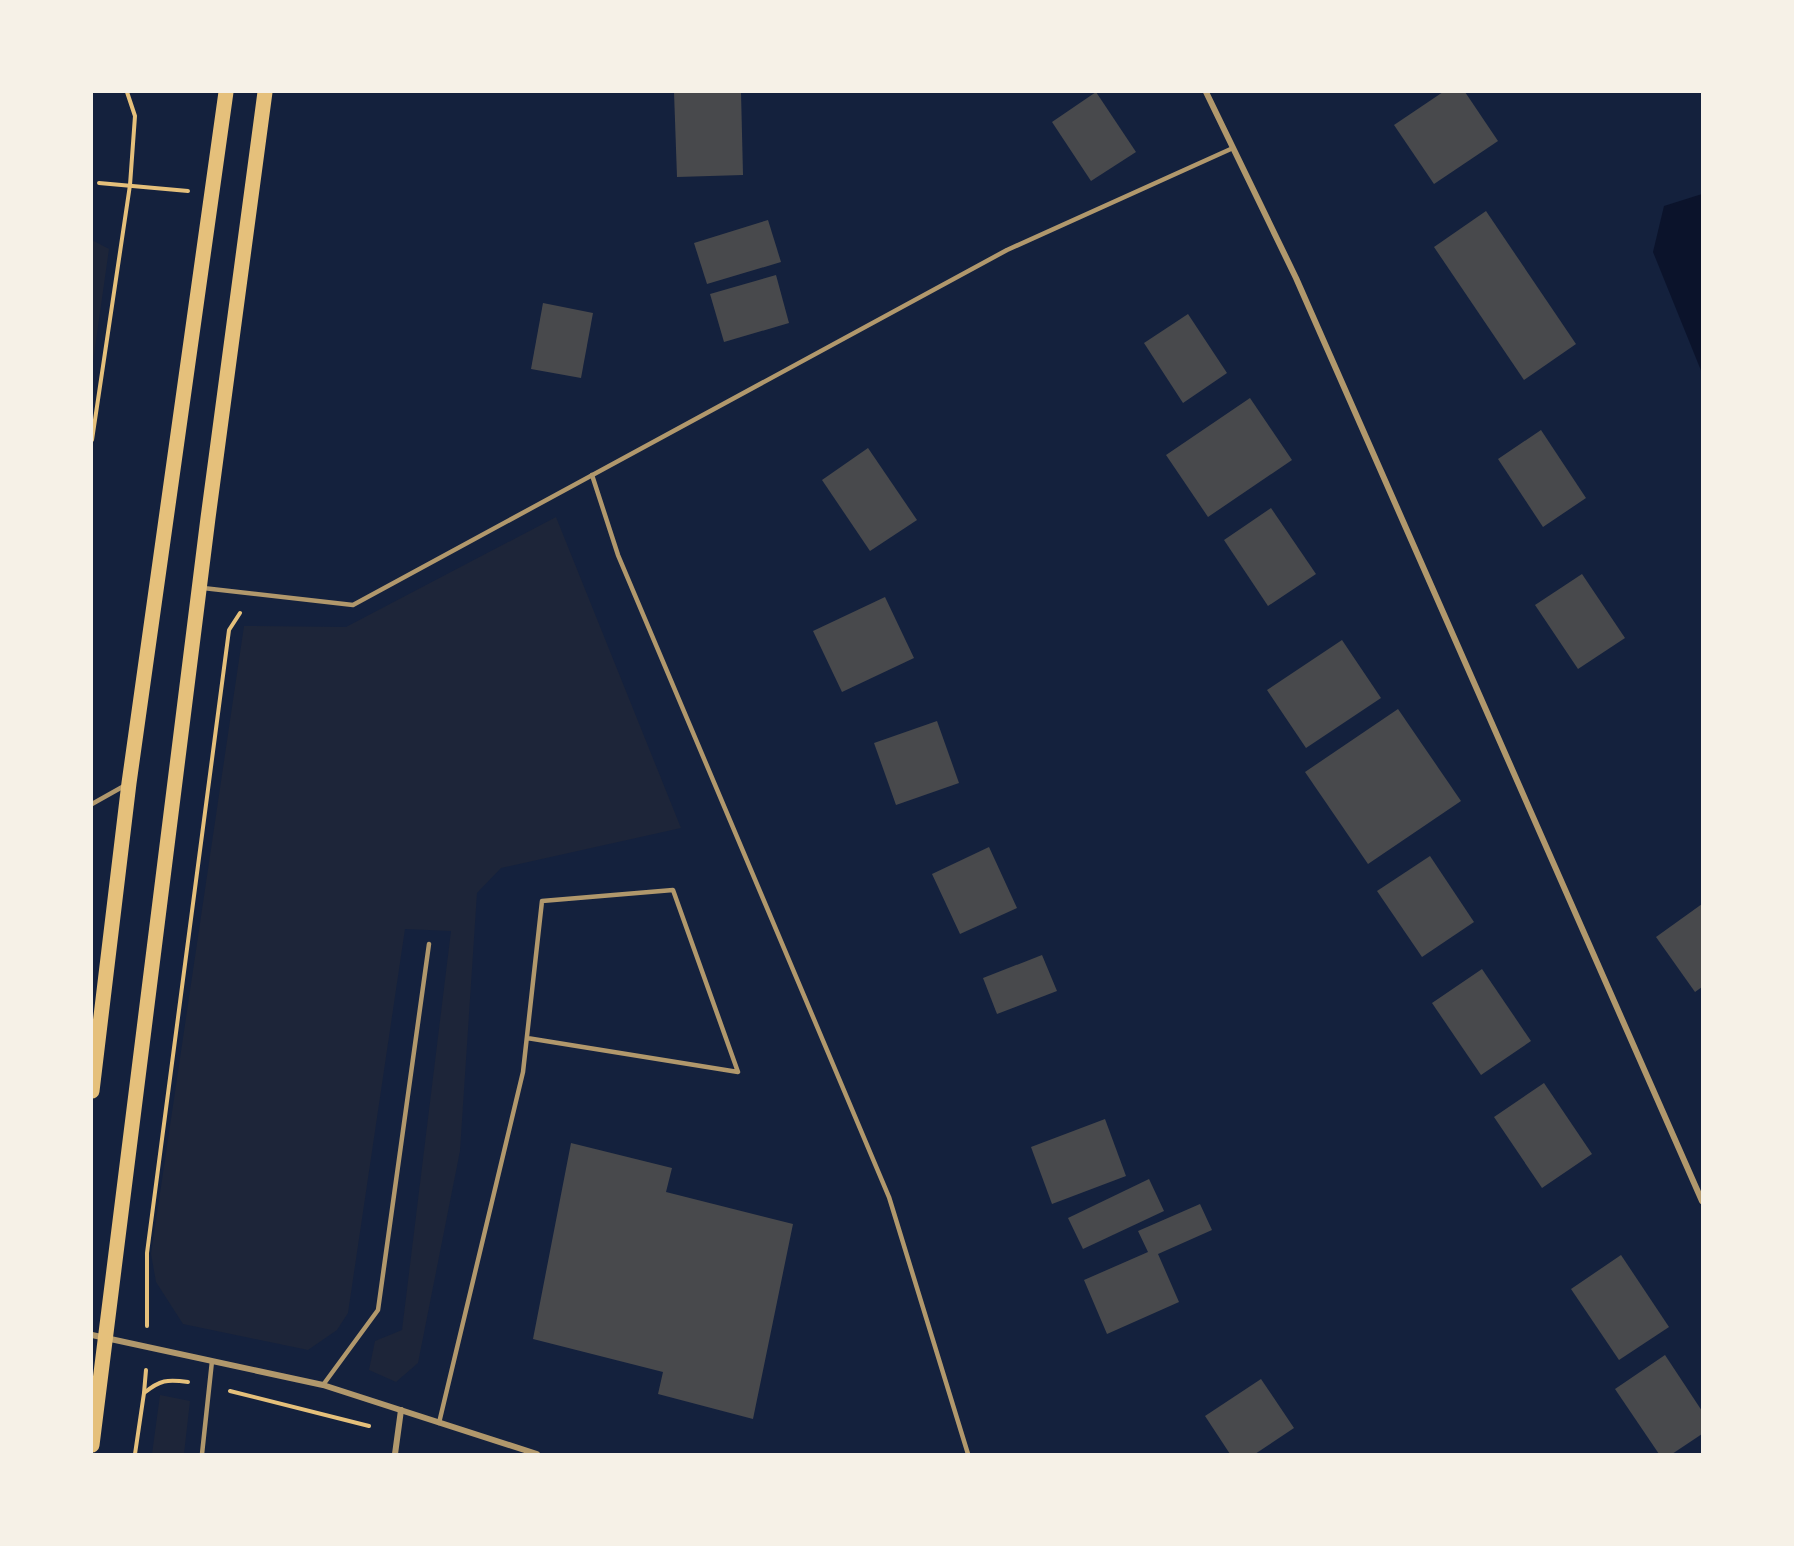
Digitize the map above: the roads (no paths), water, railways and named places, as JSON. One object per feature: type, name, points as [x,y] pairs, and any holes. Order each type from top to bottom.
[{"type":"main road","points":[[92,1091],[129,783],[226,92]]},
{"type":"main road","points":[[92,1445],[99,1336],[265,92]]},
{"type":"street","points":[[1206,92],[1296,278],[1702,1201]]},
{"type":"street","points":[[99,1336],[323,1385],[537,1455]]},
{"type":"street","points":[[394,1455],[401,1410]]},
{"type":"lane","points":[[200,587],[353,605],[1007,250],[1233,148]]},
{"type":"lane","points":[[592,475],[618,555],[889,1197],[968,1455]]},
{"type":"lane","points":[[92,804],[129,783]]},
{"type":"lane","points":[[440,1422],[523,1072],[542,901],[673,890],[738,1072],[527,1038]]},
{"type":"lane","points":[[323,1385],[378,1310],[429,944]]},
{"type":"lane","points":[[202,1455],[212,1361]]}]
